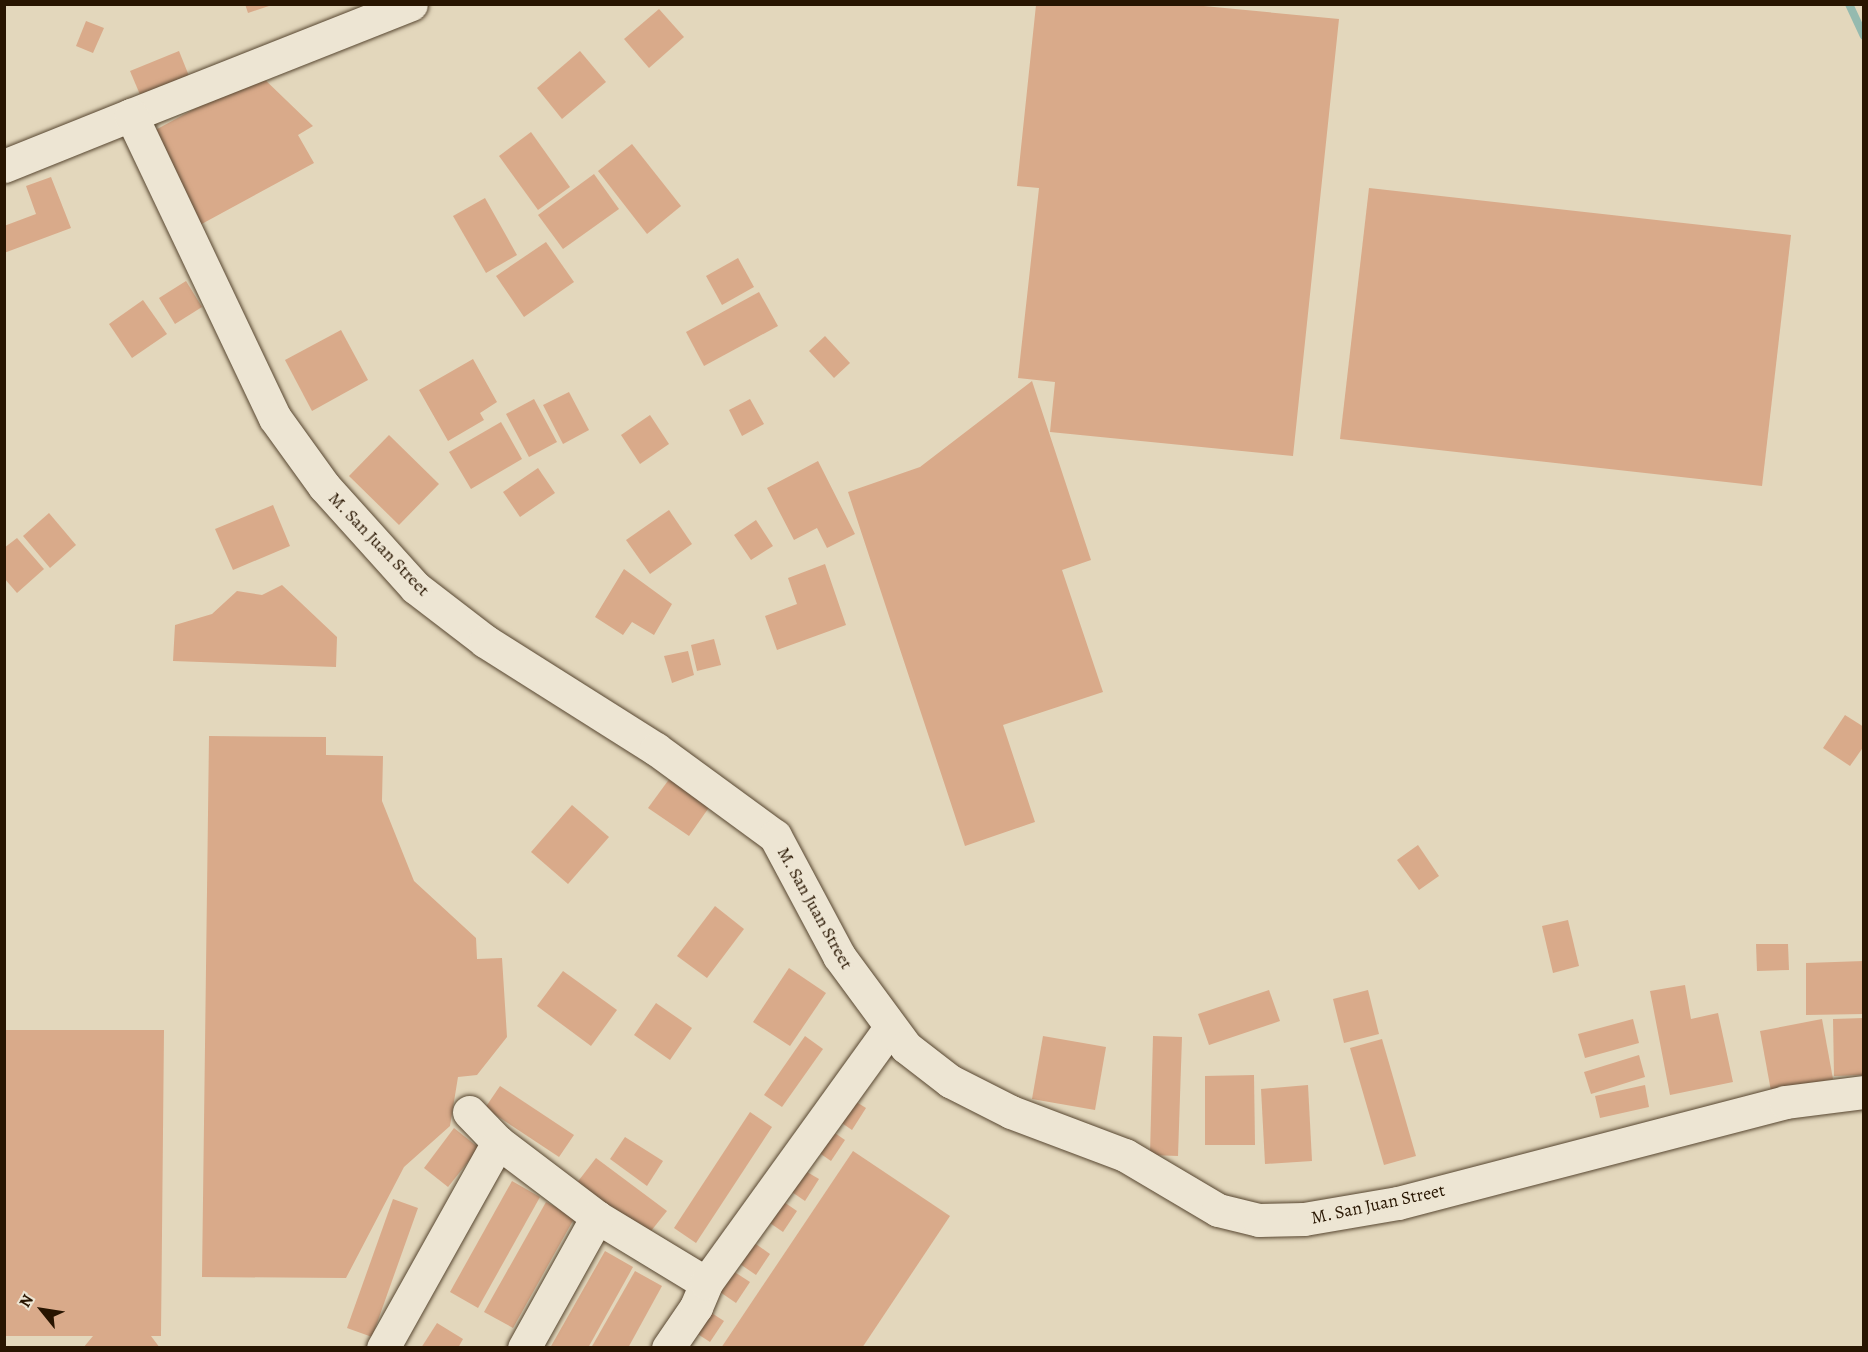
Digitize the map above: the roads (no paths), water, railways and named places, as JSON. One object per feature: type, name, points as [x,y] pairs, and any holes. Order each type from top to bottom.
[{"type":"street","points":[[4,166],[411,4]]},
{"type":"street","name":"M. San Juan Street","points":[[131,116],[275,418],[324,486],[416,588],[477,635],[656,749],[775,836],[839,956],[890,1028],[906,1047],[950,1081],[1011,1112],[1125,1155],[1218,1210],[1259,1220],[1304,1219],[1398,1203],[1785,1102],[1863,1092]]},
{"type":"street","points":[[668,1347],[696,1307],[706,1283],[890,1028]]},
{"type":"street","points":[[469,1112],[498,1142],[597,1217],[706,1283]]},
{"type":"street","points":[[383,1347],[498,1142]]},
{"type":"street","points":[[524,1347],[597,1217]]},
{"type":"waterway","points":[[1849,4],[1864,36]]}]
